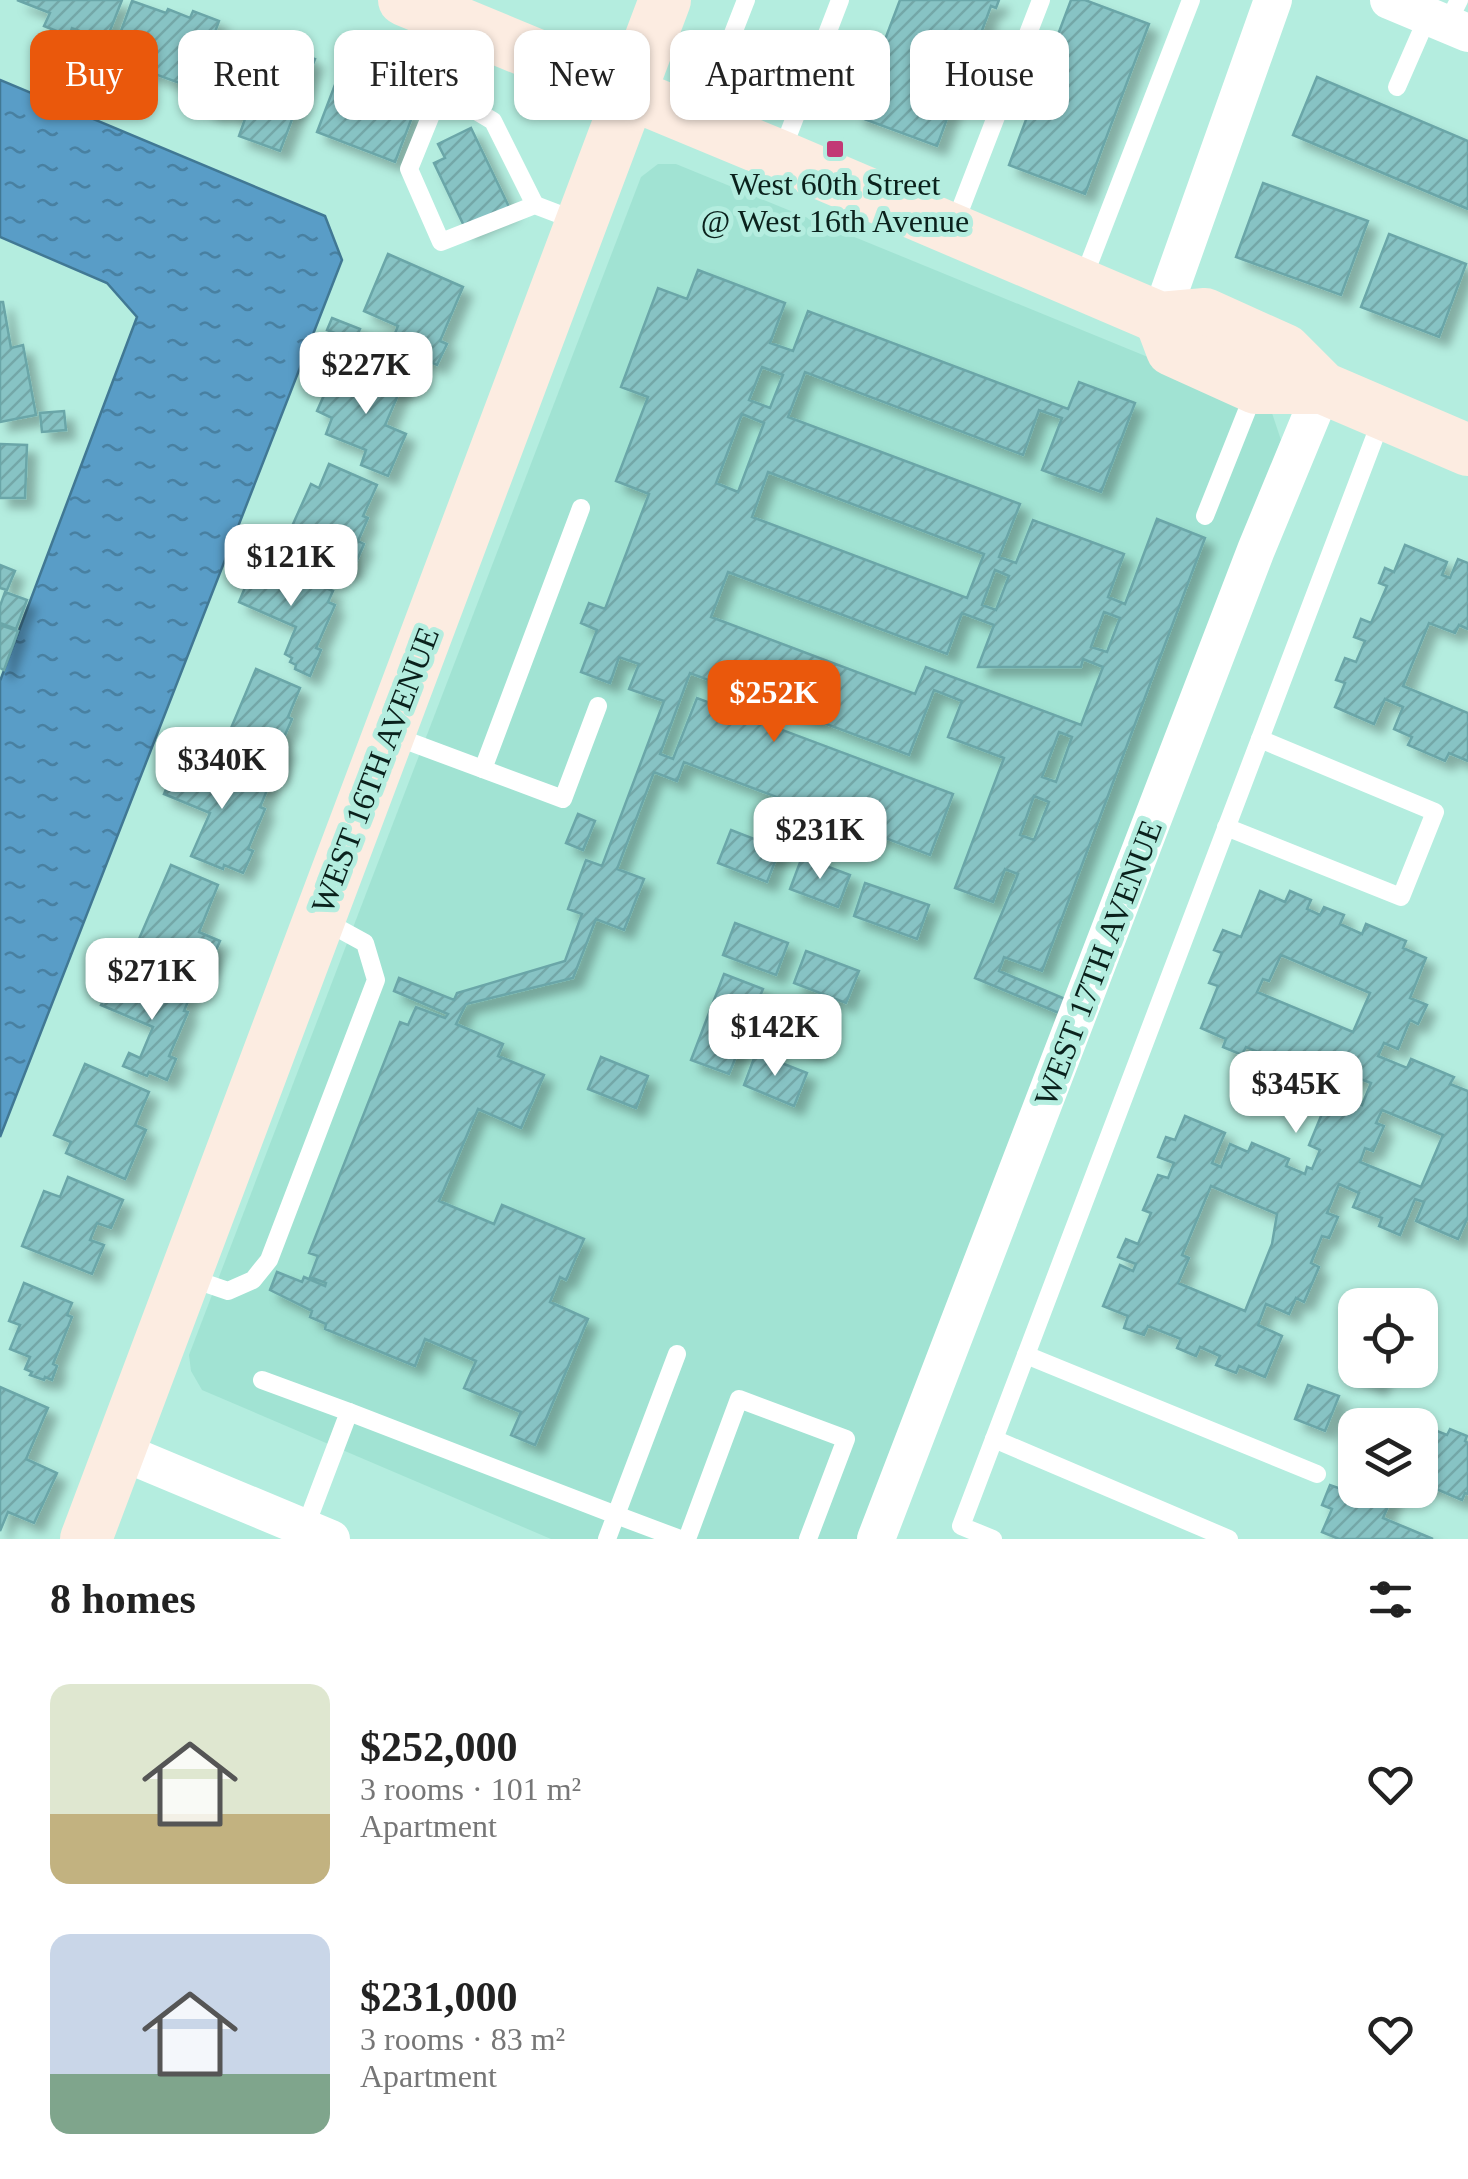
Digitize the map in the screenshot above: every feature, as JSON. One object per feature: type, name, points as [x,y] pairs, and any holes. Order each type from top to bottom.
[{"type":"main road","name":"WEST 16TH AVENUE","points":[[650,39],[665,0]]},
{"type":"main road","points":[[438,10],[514,43]]},
{"type":"main road","points":[[650,102],[1160,318],[1205,314],[1285,350],[1323,388],[1468,450]]},
{"type":"main road","name":"WEST 16TH AVENUE","points":[[86,1539],[389,734],[558,214],[613,120]]},
{"type":"main road","points":[[1160,318],[1172,350],[1256,388],[1323,388]]},
{"type":"street","points":[[1160,318],[1273,0]]},
{"type":"street","points":[[1388,0],[1450,18]]},
{"type":"street","name":"WEST 17TH AVENUE","points":[[876,1539],[1256,550],[1323,388]]},
{"type":"street","points":[[120,1451],[318,1534]]},
{"type":"lane","points":[[734,30],[746,0]]},
{"type":"lane","points":[[828,30],[840,0]]},
{"type":"lane","points":[[952,229],[1042,0]]},
{"type":"lane","points":[[1080,284],[1191,0]]},
{"type":"lane","points":[[1397,87],[1450,18]]},
{"type":"lane","points":[[429,120],[409,169],[441,242],[558,214],[493,120]]},
{"type":"lane","points":[[780,156],[794,120]]},
{"type":"lane","points":[[1205,516],[1256,388]]},
{"type":"lane","points":[[994,1539],[961,1526],[1383,414]]},
{"type":"lane","points":[[483,769],[581,508]]},
{"type":"lane","points":[[389,734],[563,799],[598,706]]},
{"type":"lane","points":[[1226,827],[1401,897],[1435,812],[1260,739]]},
{"type":"lane","points":[[185,1276],[228,1291],[253,1280],[269,1260],[376,980],[365,943],[320,918]]},
{"type":"lane","points":[[607,1539],[677,1354]]},
{"type":"lane","points":[[1026,1354],[1316,1474]]},
{"type":"lane","points":[[262,1380],[683,1539],[739,1398],[846,1439],[808,1539]]},
{"type":"lane","points":[[318,1534],[348,1412]]},
{"type":"lane","points":[[994,1439],[1229,1539]]},
{"type":"shaded area","points":[[658,164],[676,164],[1270,407],[1281,440],[862,1539],[551,1539],[202,1390],[191,1371],[189,1355],[641,177]]},
{"type":"water","points":[[0,80],[30,93],[30,120],[96,120],[325,216],[342,260],[0,1137],[0,681],[137,317],[107,283],[0,237]]},
{"type":"building","points":[[17,0],[122,0],[110,30],[54,30],[44,26],[50,13]]},
{"type":"building","points":[[900,0],[999,0],[996,8],[991,6],[982,30],[910,30],[910,120],[947,120],[937,146],[867,120],[890,120],[889,30]]},
{"type":"building","points":[[1071,0],[1085,0],[1149,24],[1085,194],[1009,165],[1026,120],[1069,120],[1069,30],[1060,30]]},
{"type":"building","points":[[132,1],[166,13],[168,9],[190,18],[193,11],[219,21],[216,30],[178,30],[178,83],[158,75],[158,30],[121,30]]},
{"type":"building","points":[[1317,77],[1468,141],[1468,209],[1293,135]]},
{"type":"building","points":[[334,87],[334,120],[411,120],[395,162],[317,132]]},
{"type":"building","points":[[245,120],[292,120],[280,151],[239,136]]},
{"type":"building","points":[[471,128],[510,209],[466,230],[434,163],[445,158],[438,144]]},
{"type":"building","points":[[1263,183],[1368,221],[1341,295],[1236,257]]},
{"type":"building","points":[[1389,234],[1466,264],[1439,337],[1361,307]]},
{"type":"building","points":[[388,254],[463,287],[440,341],[447,344],[437,365],[390,345],[398,326],[364,311]]},
{"type":"building","points":[[698,270],[785,303],[770,343],[793,351],[808,311],[1068,409],[1079,382],[1135,403],[1101,492],[1042,470],[1062,418],[1039,410],[1023,455],[805,372],[788,417],[1020,504],[999,557],[1016,563],[1033,520],[1124,554],[1108,597],[1125,604],[1157,519],[1205,538],[1042,971],[1004,957],[999,971],[1065,999],[1059,1013],[975,978],[1018,874],[1005,869],[993,902],[955,888],[1004,758],[948,737],[962,701],[934,690],[909,755],[690,673],[660,754],[673,759],[697,698],[953,794],[930,855],[684,762],[677,781],[654,772],[617,869],[644,879],[624,930],[596,919],[573,978],[466,1004],[456,1024],[503,1044],[498,1056],[544,1075],[521,1128],[478,1109],[439,1201],[494,1224],[502,1205],[584,1239],[566,1280],[560,1277],[550,1302],[588,1319],[535,1445],[511,1435],[521,1412],[464,1388],[476,1361],[425,1339],[415,1366],[325,1329],[326,1324],[310,1317],[312,1311],[270,1290],[277,1272],[325,1286],[326,1283],[310,1277],[318,1256],[309,1253],[400,1022],[408,1025],[416,1007],[445,1018],[448,1014],[394,991],[399,978],[454,1000],[457,993],[565,961],[582,914],[568,909],[586,860],[602,866],[664,701],[629,689],[639,664],[619,657],[610,683],[581,672],[597,630],[581,623],[589,603],[605,609],[649,494],[616,481],[648,397],[621,387],[658,288],[687,299]],"holes":[[[762,367],[783,375],[770,408],[749,400]],[[742,414],[764,423],[738,492],[716,483]],[[768,472],[984,554],[967,598],[752,517]],[[995,570],[1009,576],[996,610],[982,605]],[[728,572],[947,654],[962,613],[994,625],[978,667],[1081,667],[1083,659],[1103,667],[1081,725],[926,667],[915,694],[711,617]],[[1104,612],[1120,618],[1107,652],[1091,647]],[[1059,732],[1072,737],[1056,782],[1042,777]],[[1034,796],[1049,802],[1034,840],[1020,835]]]},
{"type":"building","points":[[0,302],[11,348],[23,345],[36,415],[0,422]]},
{"type":"building","points":[[332,318],[360,329],[355,341],[327,330]]},
{"type":"building","points":[[369,364],[405,379],[385,425],[406,434],[388,476],[361,465],[366,450],[326,434],[332,418],[317,411],[329,384],[343,390],[347,380],[360,386]]},
{"type":"building","points":[[64,411],[66,430],[42,432],[40,413]]},
{"type":"building","points":[[0,444],[27,445],[25,498],[0,498]]},
{"type":"building","points":[[329,464],[377,485],[363,516],[368,518],[358,541],[364,544],[352,572],[316,558],[323,543],[314,540],[308,554],[284,544],[311,484],[319,488]]},
{"type":"building","points":[[1405,545],[1447,562],[1442,575],[1450,578],[1458,559],[1468,563],[1468,629],[1459,625],[1455,633],[1429,623],[1403,686],[1468,713],[1468,761],[1449,753],[1445,761],[1408,745],[1412,737],[1394,729],[1403,707],[1385,699],[1374,724],[1335,707],[1345,683],[1336,680],[1345,658],[1356,662],[1365,641],[1354,637],[1361,619],[1371,623],[1387,586],[1379,583],[1385,568],[1394,572]]},
{"type":"building","points":[[257,558],[333,591],[328,602],[335,605],[316,648],[321,650],[310,676],[295,669],[292,658],[285,654],[296,627],[239,602]]},
{"type":"building","points":[[0,565],[15,571],[7,590],[0,588]]},
{"type":"building","points":[[5,592],[27,600],[16,629],[0,623]]},
{"type":"building","points":[[0,625],[18,631],[4,670],[0,668]]},
{"type":"building","points":[[256,669],[300,688],[288,717],[292,719],[281,744],[287,747],[276,775],[240,759],[245,748],[226,740]]},
{"type":"building","points":[[193,762],[234,780],[238,769],[270,783],[260,807],[265,809],[248,849],[253,851],[243,873],[191,856],[210,813],[164,794],[176,765],[189,770]]},
{"type":"building","points":[[578,814],[595,821],[583,850],[566,843]]},
{"type":"building","points":[[731,830],[780,849],[767,882],[718,863]]},
{"type":"building","points":[[802,857],[850,875],[838,907],[790,889]]},
{"type":"building","points":[[171,865],[218,885],[199,932],[220,941],[208,969],[139,939]]},
{"type":"building","points":[[865,883],[929,905],[917,939],[854,916]]},
{"type":"building","points":[[1260,891],[1285,902],[1290,891],[1311,900],[1307,909],[1320,915],[1324,907],[1344,915],[1340,924],[1362,934],[1366,924],[1406,941],[1403,948],[1426,958],[1410,998],[1427,1005],[1418,1024],[1410,1020],[1398,1049],[1384,1043],[1378,1056],[1407,1068],[1411,1059],[1454,1077],[1450,1084],[1468,1091],[1468,1217],[1458,1239],[1416,1221],[1424,1202],[1415,1199],[1400,1235],[1379,1226],[1382,1218],[1353,1207],[1359,1193],[1339,1184],[1327,1213],[1338,1217],[1329,1238],[1322,1236],[1311,1263],[1319,1267],[1304,1302],[1296,1298],[1289,1314],[1266,1304],[1258,1325],[1282,1336],[1265,1377],[1239,1366],[1236,1373],[1216,1365],[1220,1356],[1200,1347],[1196,1356],[1177,1348],[1181,1339],[1148,1326],[1144,1335],[1124,1328],[1128,1316],[1103,1306],[1120,1265],[1133,1271],[1136,1264],[1118,1257],[1126,1239],[1138,1244],[1151,1213],[1143,1210],[1158,1175],[1168,1178],[1174,1163],[1158,1157],[1166,1137],[1175,1140],[1185,1116],[1225,1133],[1212,1163],[1221,1167],[1230,1144],[1248,1152],[1252,1143],[1289,1159],[1286,1166],[1305,1174],[1307,1167],[1312,1169],[1320,1150],[1309,1145],[1324,1109],[1336,1114],[1343,1097],[1362,1105],[1371,1083],[1339,1071],[1333,1085],[1309,1075],[1305,1083],[1264,1065],[1268,1056],[1246,1047],[1242,1055],[1223,1047],[1226,1039],[1201,1028],[1218,986],[1209,983],[1222,953],[1214,950],[1223,930],[1241,937]],"holes":[[[1281,955],[1370,993],[1353,1032],[1257,992],[1263,979],[1269,981]],[[1382,1110],[1443,1135],[1421,1187],[1360,1162],[1365,1148],[1373,1151],[1384,1126],[1376,1123]],[[1211,1186],[1277,1214],[1272,1244],[1245,1311],[1178,1283],[1189,1258],[1182,1255]]]},
{"type":"building","points":[[735,923],[788,943],[776,975],[723,955]]},
{"type":"building","points":[[806,951],[859,971],[846,1003],[794,983]]},
{"type":"building","points":[[724,974],[763,989],[729,1074],[691,1060]]},
{"type":"building","points":[[140,976],[190,997],[184,1011],[188,1012],[169,1056],[176,1059],[167,1080],[123,1066],[129,1053],[140,1058],[153,1027],[101,1005],[108,990],[120,996],[124,987],[134,991]]},
{"type":"building","points":[[778,997],[827,1016],[813,1050],[765,1030]]},
{"type":"building","points":[[756,1053],[807,1073],[794,1106],[744,1085]]},
{"type":"building","points":[[601,1057],[648,1076],[636,1108],[588,1089]]},
{"type":"building","points":[[85,1064],[149,1092],[135,1125],[146,1130],[125,1179],[66,1153],[71,1142],[54,1135]]},
{"type":"building","points":[[68,1177],[123,1200],[111,1228],[97,1223],[90,1240],[104,1245],[92,1274],[22,1246],[44,1191],[60,1197]]},
{"type":"building","points":[[24,1283],[72,1303],[67,1315],[72,1317],[53,1364],[57,1366],[52,1380],[30,1375],[32,1372],[25,1369],[30,1357],[10,1349],[20,1325],[9,1321]]},
{"type":"building","points":[[1308,1385],[1339,1396],[1325,1431],[1295,1419]]},
{"type":"building","points":[[0,1387],[48,1408],[26,1459],[57,1473],[34,1523],[8,1512],[0,1531]]},
{"type":"building","points":[[1450,1429],[1467,1436],[1468,1494],[1462,1500],[1438,1490],[1438,1431],[1447,1435]]},
{"type":"building","points":[[1330,1485],[1338,1488],[1338,1508],[1387,1508],[1383,1518],[1433,1539],[1339,1539],[1322,1532],[1332,1509],[1322,1505]]},
{"type":"place","name":"West 60th Street @ West 16th Avenue","points":[[835,149]]}]
